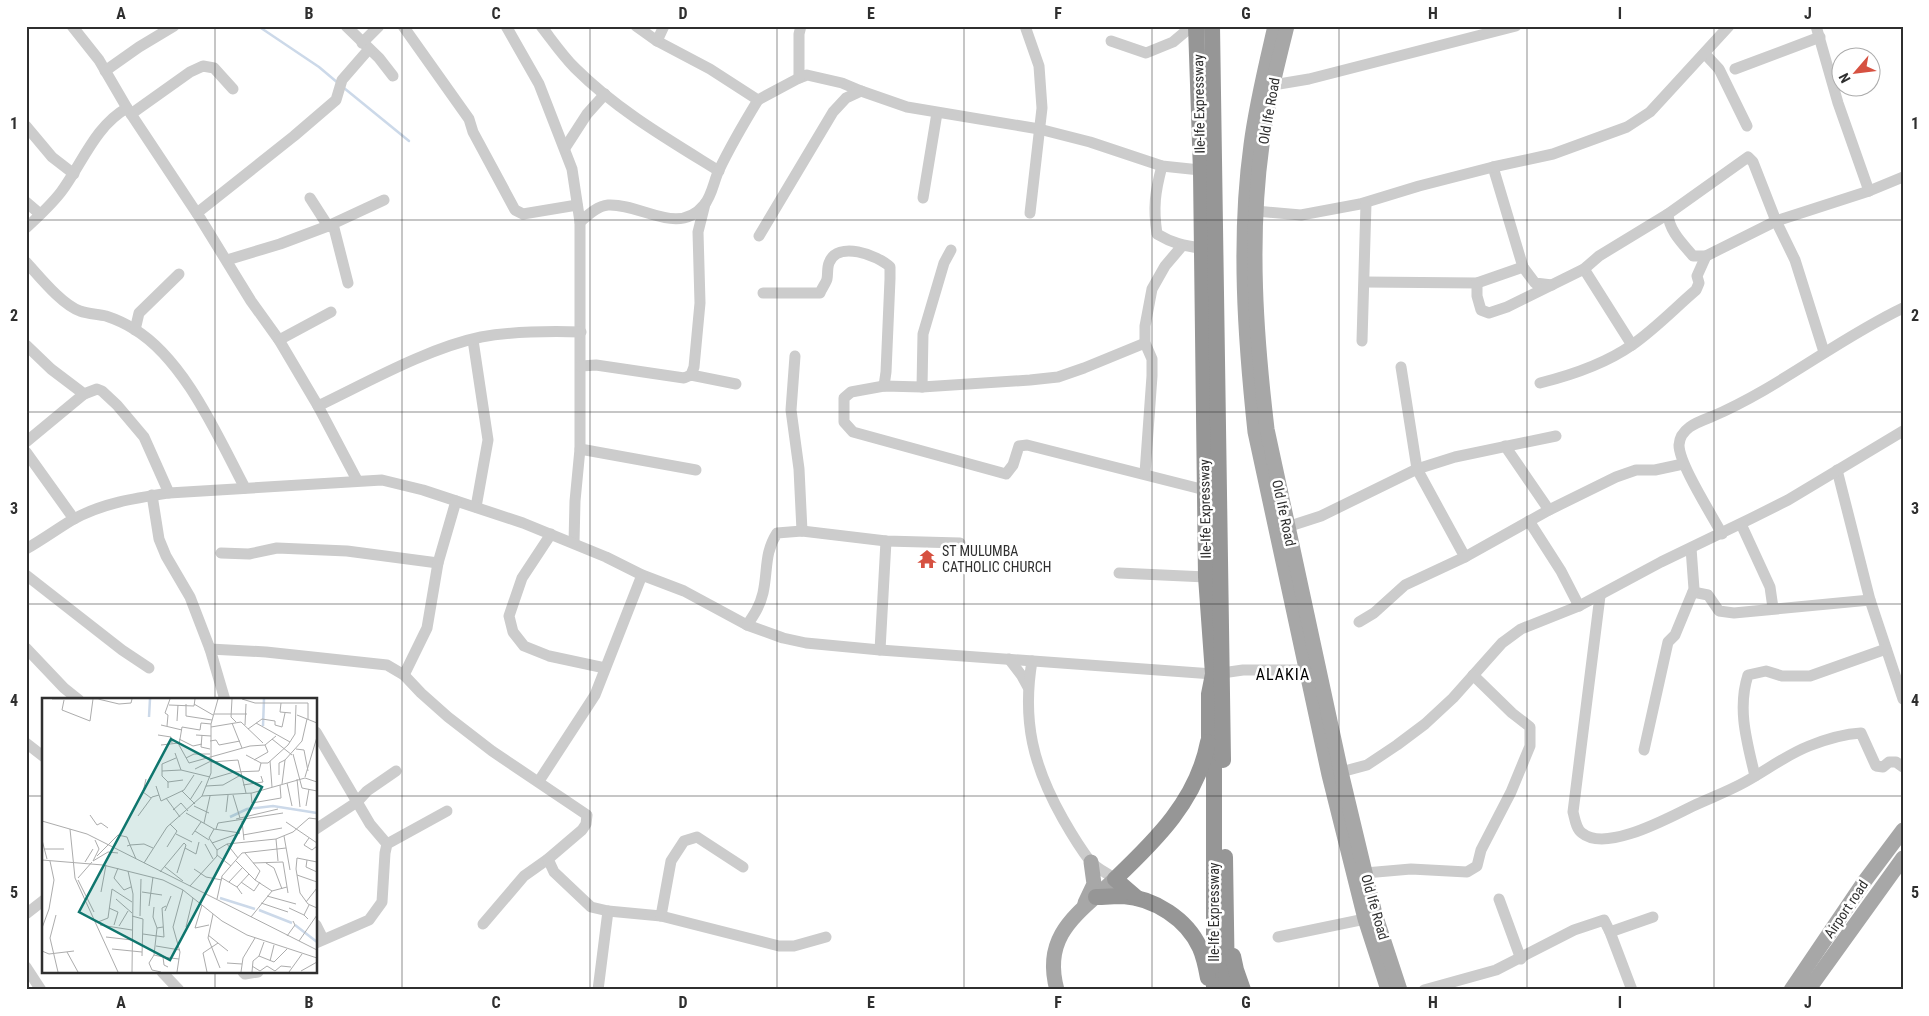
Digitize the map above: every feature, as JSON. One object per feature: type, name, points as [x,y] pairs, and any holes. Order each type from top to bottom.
[{"type":"highway","name":"Ile-Ife Expressway","points":[[1196,26],[1206,577],[1218,673],[1209,694],[1209,737],[1214,746],[1212,990]]},
{"type":"highway","name":"Ile-Ife Expressway","points":[[1212,26],[1218,673],[1226,894],[1227,990]]},
{"type":"highway","points":[[1137,898],[1115,878],[1154,842],[1180,808],[1198,774],[1209,737]]},
{"type":"highway","points":[[1226,894],[1236,970],[1243,990]]},
{"type":"highway","points":[[1096,897],[1123,896],[1137,898],[1165,908],[1188,930],[1199,946],[1212,990]]},
{"type":"main road","name":"Old Ife Road","points":[[1276,26],[1262,84],[1251,145],[1244,212],[1249,378],[1255,432],[1375,914],[1400,990]]},
{"type":"main road","name":"Old Ife Road","points":[[1287,26],[1273,85],[1262,145],[1256,211],[1256,277],[1261,377],[1266,429],[1287,528],[1306,639],[1306,670],[1364,919],[1388,990]]},
{"type":"main road","name":"Airport road","points":[[1791,990],[1864,882],[1903,830]]},
{"type":"main road","name":"Airport road","points":[[1808,990],[1903,858]]},
{"type":"main road","points":[[1082,908],[1094,884],[1091,862]]},
{"type":"main road","points":[[1057,990],[1054,972],[1057,942],[1072,918],[1115,878]]},
{"type":"street","points":[[72,26],[99,60],[129,111],[197,213],[251,301],[279,340],[318,406],[357,480]]},
{"type":"street","points":[[105,71],[139,47],[174,26]]},
{"type":"street","points":[[346,26],[393,76]]},
{"type":"street","points":[[197,213],[336,100],[342,80],[379,26]]},
{"type":"street","points":[[403,26],[469,119],[473,132],[515,210],[523,214],[577,205]]},
{"type":"street","points":[[506,26],[539,84],[572,169],[580,222],[580,449],[575,501],[574,543]]},
{"type":"street","points":[[541,26],[575,68],[605,94],[649,128],[719,171]]},
{"type":"street","points":[[636,26],[657,41],[710,69],[758,100]]},
{"type":"street","points":[[657,41],[664,26]]},
{"type":"street","points":[[799,78],[799,34],[801,26]]},
{"type":"street","points":[[1025,26],[1039,66],[1042,108],[1030,213]]},
{"type":"street","points":[[1111,41],[1146,53],[1173,42],[1192,26]]},
{"type":"street","points":[[1273,85],[1309,79],[1516,26]]},
{"type":"street","points":[[1256,211],[1301,215],[1366,202],[1493,167],[1553,154],[1627,127],[1650,112],[1729,26]]},
{"type":"street","points":[[1735,69],[1818,32],[1838,104],[1869,191]]},
{"type":"street","points":[[1705,54],[1719,69],[1747,126]]},
{"type":"street","points":[[26,228],[60,194],[98,135],[115,115],[129,111],[190,72],[203,66],[214,68],[233,89]]},
{"type":"street","points":[[691,375],[694,367],[700,303],[698,232],[705,204],[738,132],[758,100],[799,78],[808,75],[842,83],[907,107],[1039,129],[1090,142],[1162,166],[1200,170]]},
{"type":"street","points":[[759,236],[833,112],[846,98],[861,91]]},
{"type":"street","points":[[564,148],[587,114],[605,94]]},
{"type":"street","points":[[922,198],[937,113]]},
{"type":"street","points":[[26,126],[52,157],[74,174]]},
{"type":"street","points":[[1477,282],[1477,296],[1481,310],[1489,313],[1507,307],[1584,269],[1599,256],[1668,214],[1748,156],[1753,162],[1776,221],[1794,260],[1824,352]]},
{"type":"street","points":[[1162,166],[1154,207],[1157,234],[1169,242],[1182,246],[1201,248]]},
{"type":"street","points":[[1493,167],[1523,267],[1535,283],[1552,285]]},
{"type":"street","points":[[1668,214],[1669,222],[1679,240],[1693,256],[1706,256],[1776,221],[1869,191],[1903,177]]},
{"type":"street","points":[[310,198],[328,226],[334,228],[348,283]]},
{"type":"street","points":[[227,260],[280,244],[328,226],[384,200]]},
{"type":"street","points":[[26,202],[40,214]]},
{"type":"street","points":[[1362,341],[1366,202]]},
{"type":"street","points":[[580,222],[595,210],[607,205],[625,206],[665,219],[688,218],[705,204]]},
{"type":"street","points":[[688,218],[698,232]]},
{"type":"street","points":[[1145,473],[1152,359],[1144,343],[1145,326],[1152,289],[1164,266],[1182,246]]},
{"type":"street","points":[[763,293],[820,293],[827,280],[829,263],[835,254],[844,250],[883,260],[890,267],[884,386]]},
{"type":"street","points":[[922,387],[923,334],[944,263],[950,250]]},
{"type":"street","points":[[1540,383],[1564,377],[1600,363],[1632,345],[1696,290],[1699,283],[1696,276],[1706,256]]},
{"type":"street","points":[[26,262],[56,294],[79,311],[108,317],[135,330],[158,348],[187,384],[207,416],[245,488]]},
{"type":"street","points":[[1365,282],[1477,282],[1523,267]]},
{"type":"street","points":[[1584,269],[1632,345]]},
{"type":"street","points":[[135,330],[139,313],[179,274]]},
{"type":"street","points":[[1722,534],[1683,464],[1679,446],[1682,435],[1692,425],[1768,389],[1879,319],[1903,308]]},
{"type":"street","points":[[279,340],[331,312]]},
{"type":"street","points":[[318,406],[437,350],[473,340],[525,331],[581,332]]},
{"type":"street","points":[[473,340],[488,440],[476,507]]},
{"type":"street","points":[[1144,343],[1058,377],[922,387],[884,386],[851,392],[844,398],[844,422],[853,432],[1006,474],[1013,465],[1019,446],[1028,445],[1145,473],[1205,490]]},
{"type":"street","points":[[26,345],[52,369],[84,394]]},
{"type":"street","points":[[796,356],[791,410],[799,469],[802,531]]},
{"type":"street","points":[[581,366],[596,365],[684,378],[691,375],[736,384]]},
{"type":"street","points":[[1401,366],[1417,469],[1465,556]]},
{"type":"street","points":[[26,442],[84,394],[97,390],[102,391],[117,405],[144,437],[169,493]]},
{"type":"street","points":[[1341,772],[1367,765],[1397,745],[1432,717],[1502,643],[1521,630],[1600,596],[1661,562],[1722,534],[1788,500],[1903,431]]},
{"type":"street","points":[[1287,528],[1321,516],[1417,469],[1455,457],[1556,436]]},
{"type":"street","points":[[1505,446],[1549,510]]},
{"type":"street","points":[[580,449],[696,470]]},
{"type":"street","points":[[26,452],[74,519]]},
{"type":"street","points":[[1359,622],[1374,613],[1405,585],[1465,556],[1549,510],[1616,477],[1636,470],[1655,470],[1683,464]]},
{"type":"street","points":[[1837,470],[1870,600],[1903,699]]},
{"type":"street","points":[[26,549],[74,519],[110,504],[169,493],[357,480],[382,480],[424,490],[552,534],[642,575],[684,591],[747,625],[783,638],[806,643],[880,650],[1218,673],[1251,670],[1306,670]]},
{"type":"street","points":[[152,496],[159,540],[190,597],[210,649],[224,698]]},
{"type":"street","points":[[404,674],[427,628],[438,563],[456,501]]},
{"type":"street","points":[[1530,521],[1561,571],[1579,606]]},
{"type":"street","points":[[1741,524],[1770,587],[1773,608]]},
{"type":"street","points":[[747,625],[757,612],[763,594],[770,545],[778,533],[802,531],[886,541],[960,544]]},
{"type":"street","points":[[552,534],[522,578],[509,616],[513,632],[524,646],[549,656],[605,668]]},
{"type":"street","points":[[880,650],[886,541]]},
{"type":"street","points":[[221,553],[249,554],[277,548],[347,551],[438,563]]},
{"type":"street","points":[[1644,750],[1668,642],[1675,635],[1693,592],[1694,578],[1691,548]]},
{"type":"street","points":[[1119,573],[1206,577]]},
{"type":"street","points":[[26,575],[122,650],[149,668]]},
{"type":"street","points":[[539,781],[595,695],[642,575]]},
{"type":"street","points":[[1693,592],[1708,595],[1713,605],[1719,611],[1734,612],[1756,612],[1773,608],[1870,600]]},
{"type":"street","points":[[1600,596],[1573,812],[1577,826],[1582,834],[1595,838],[1616,838],[1645,830],[1755,776],[1784,757],[1809,746],[1861,733],[1876,766],[1883,767],[1889,762],[1896,762],[1903,768]]},
{"type":"street","points":[[26,648],[64,688],[76,698]]},
{"type":"street","points":[[210,649],[266,652],[387,665],[404,674],[421,693],[448,717],[492,751],[587,815],[586,824],[582,830],[548,859],[524,876],[483,924]]},
{"type":"street","points":[[1755,776],[1743,726],[1744,688],[1748,675],[1766,671],[1782,676],[1810,676],[1886,649]]},
{"type":"street","points":[[1009,659],[1028,687]]},
{"type":"street","points":[[1032,661],[1028,687],[1028,711],[1036,760],[1049,794],[1073,836],[1091,862],[1115,878]]},
{"type":"street","points":[[1365,873],[1411,869],[1467,872],[1477,866],[1481,850],[1511,792],[1530,746],[1530,727],[1505,707],[1473,675]]},
{"type":"street","points":[[318,735],[370,824],[388,844]]},
{"type":"street","points":[[26,743],[42,755]]},
{"type":"street","points":[[318,828],[357,802],[366,791],[396,771]]},
{"type":"street","points":[[320,941],[369,920],[382,902],[385,853],[388,844],[447,811]]},
{"type":"street","points":[[661,916],[671,861],[684,841],[697,837],[743,867]]},
{"type":"street","points":[[548,859],[554,872],[591,907],[608,911],[661,916],[779,946],[794,946],[826,937]]},
{"type":"street","points":[[1785,990],[1857,888],[1864,882]]},
{"type":"street","points":[[1499,899],[1521,958]]},
{"type":"street","points":[[26,914],[42,902]]},
{"type":"street","points":[[598,990],[608,911]]},
{"type":"street","points":[[1610,932],[1653,917]]},
{"type":"street","points":[[1278,938],[1364,919]]},
{"type":"street","points":[[1424,990],[1496,970],[1574,930],[1596,921],[1604,920],[1632,990]]},
{"type":"street","points":[[26,966],[35,988]]},
{"type":"street","points":[[164,974],[179,990]]},
{"type":"waterway","points":[[258,26],[319,67],[338,83]]},
{"type":"waterway","points":[[344,88],[409,141]]},
{"type":"place","name":"ST MULUMBA CATHOLIC CHURCH","points":[[927,559]]},
{"type":"district","name":"ALAKIA","points":[[1283,674]]}]
